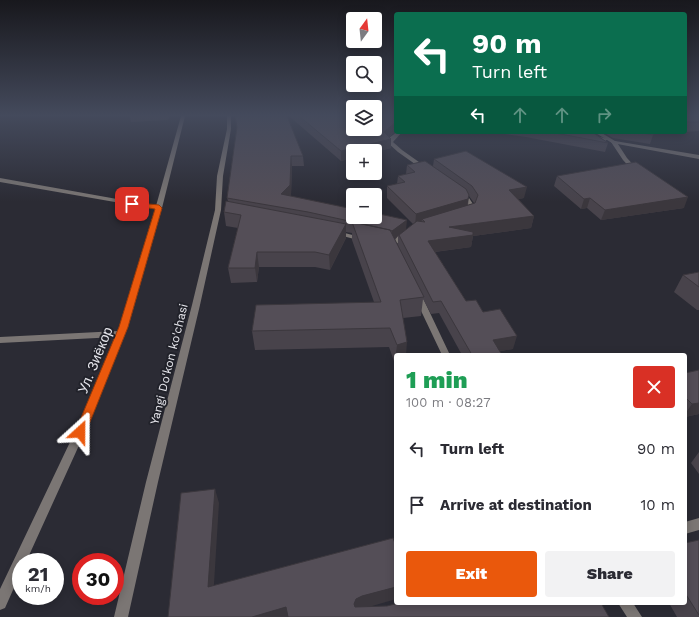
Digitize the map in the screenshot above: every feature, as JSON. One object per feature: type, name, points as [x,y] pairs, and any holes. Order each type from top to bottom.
[{"type":"street","name":"Ул. Зиёкор","points":[[0,603],[86,419],[121,334],[159,208],[175,145]]},
{"type":"street","name":"Yangi Do'kon ko'chasi","points":[[121,617],[152,482],[196,305],[222,210],[220,176],[226,145]]},
{"type":"street","points":[[392,145],[430,173]]},
{"type":"street","points":[[616,145],[625,159],[642,175]]},
{"type":"street","points":[[629,145],[699,158]]},
{"type":"street","points":[[0,180],[159,208]]},
{"type":"street","points":[[455,190],[467,199],[472,206],[470,213],[460,217]]},
{"type":"street","points":[[393,246],[399,237],[419,229]]},
{"type":"street","points":[[331,232],[370,241]]},
{"type":"street","points":[[385,244],[393,246],[397,253]]},
{"type":"street","points":[[414,289],[445,353]]},
{"type":"street","points":[[0,340],[121,334]]},
{"type":"street","points":[[687,527],[699,524]]},
{"type":"street","points":[[626,605],[635,617]]},
{"type":"building","points":[[234,145],[299,145],[303,156],[291,156],[290,185],[281,194],[346,208],[346,220],[227,198]]},
{"type":"building","points":[[334,145],[346,145],[346,150],[341,151]]},
{"type":"building","points":[[466,151],[527,187],[509,190],[534,216],[449,227],[473,232],[473,235],[428,241],[466,301],[476,300],[483,312],[500,309],[517,336],[493,340],[501,353],[471,353],[441,301],[433,302],[399,235],[417,221],[425,222],[422,219],[475,203],[478,195],[472,186],[434,159]]},
{"type":"building","points":[[425,161],[466,189],[469,195],[468,199],[416,214],[387,186],[405,182],[398,176],[415,172],[407,165]]},
{"type":"building","points":[[636,162],[688,197],[605,210],[590,198],[584,199],[557,176]]},
{"type":"building","points":[[226,201],[346,224],[329,255],[315,252],[257,252],[255,268],[228,268],[241,215],[224,212]]},
{"type":"building","points":[[382,215],[407,220],[392,231],[363,224],[382,224]]},
{"type":"building","points":[[353,224],[362,224],[390,230],[424,297],[400,300],[407,342],[397,345],[390,328],[252,331],[256,305],[381,302]]},
{"type":"building","points":[[699,272],[699,287],[683,275]]},
{"type":"building","points":[[699,370],[699,403],[692,404],[687,399],[687,373]]},
{"type":"building","points":[[215,489],[208,587],[393,538],[394,588],[362,596],[356,599],[354,604],[355,607],[387,606],[394,604],[602,605],[609,617],[288,617],[286,607],[252,617],[168,617],[181,493]]},
{"type":"building","points":[[699,540],[699,615],[687,596],[687,543]]},
{"type":"route","points":[[80,432],[124,327],[159,208],[132,204]]}]
